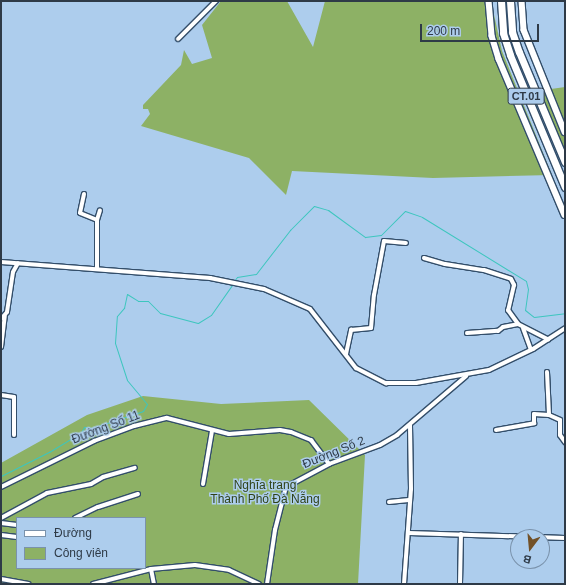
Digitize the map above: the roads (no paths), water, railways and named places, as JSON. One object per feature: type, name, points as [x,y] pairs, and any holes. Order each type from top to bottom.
[{"type":"highway","name":"CT.01","points":[[501,1],[503,33],[510,55],[565,187]]},
{"type":"highway","name":"CT.01","points":[[510,1],[512,32],[565,162]]},
{"type":"main road","points":[[489,1],[492,36],[499,59],[565,215]]},
{"type":"main road","points":[[522,1],[524,30],[565,132]]},
{"type":"street","points":[[178,39],[216,1]]},
{"type":"street","points":[[84,194],[80,213],[97,220]]},
{"type":"street","points":[[97,268],[97,220],[100,210]]},
{"type":"street","points":[[346,354],[351,330],[371,328],[374,295],[384,241],[406,243]]},
{"type":"street","points":[[424,258],[445,264],[484,270],[511,279],[514,285],[508,310],[518,324],[548,339]]},
{"type":"street","points":[[1,262],[97,268],[227,281],[264,289],[310,309],[356,368],[386,383],[403,385],[489,370],[531,350],[565,328]]},
{"type":"street","points":[[1,347],[14,269],[18,263]]},
{"type":"street","points":[[1,319],[5,316]]},
{"type":"street","points":[[467,334],[498,331],[503,326],[518,324]]},
{"type":"street","points":[[523,328],[531,350]]},
{"type":"street","points":[[547,372],[549,415]]},
{"type":"street","name":"Đường Số 2","points":[[266,584],[284,489],[302,476],[380,445],[410,425],[467,375]]},
{"type":"street","points":[[1,395],[14,397],[14,435]]},
{"type":"street","points":[[496,430],[534,424],[534,414],[549,415],[560,420],[560,435],[565,442]]},
{"type":"street","name":"Đường Số 11","points":[[1,487],[87,444],[134,426],[168,418],[212,431],[228,434],[280,430],[291,432],[311,440],[329,464]]},
{"type":"street","points":[[404,584],[409,533],[410,425]]},
{"type":"street","points":[[203,484],[212,431]]},
{"type":"street","points":[[1,518],[47,493],[91,484],[103,477],[135,468]]},
{"type":"street","points":[[77,517],[98,507],[138,494]]},
{"type":"street","points":[[389,502],[409,500]]},
{"type":"street","points":[[1,523],[16,525]]},
{"type":"street","points":[[409,533],[565,538]]},
{"type":"street","points":[[460,584],[461,534]]},
{"type":"street","points":[[1,535],[16,537]]},
{"type":"street","points":[[93,584],[151,569],[182,565],[218,568],[237,573],[259,584]]},
{"type":"street","points":[[151,569],[154,584]]},
{"type":"street","points":[[2,584],[1,579],[29,584]]},
{"type":"waterway","points":[[234,281],[237,277],[256,274],[290,230],[314,206],[328,210],[365,237],[381,235],[405,211],[422,217],[526,281],[528,289],[525,310],[534,317],[565,313]]},
{"type":"waterway","points":[[1,476],[49,452],[81,433],[84,427],[92,428],[143,411],[147,404],[127,380],[115,343],[117,316],[124,308],[127,294],[138,301],[148,301],[160,313],[198,323],[211,315],[233,284]]},
{"type":"park label","name":"Nghĩa trang Thành Phố Đà Nẵng","points":[[265,493]]}]
